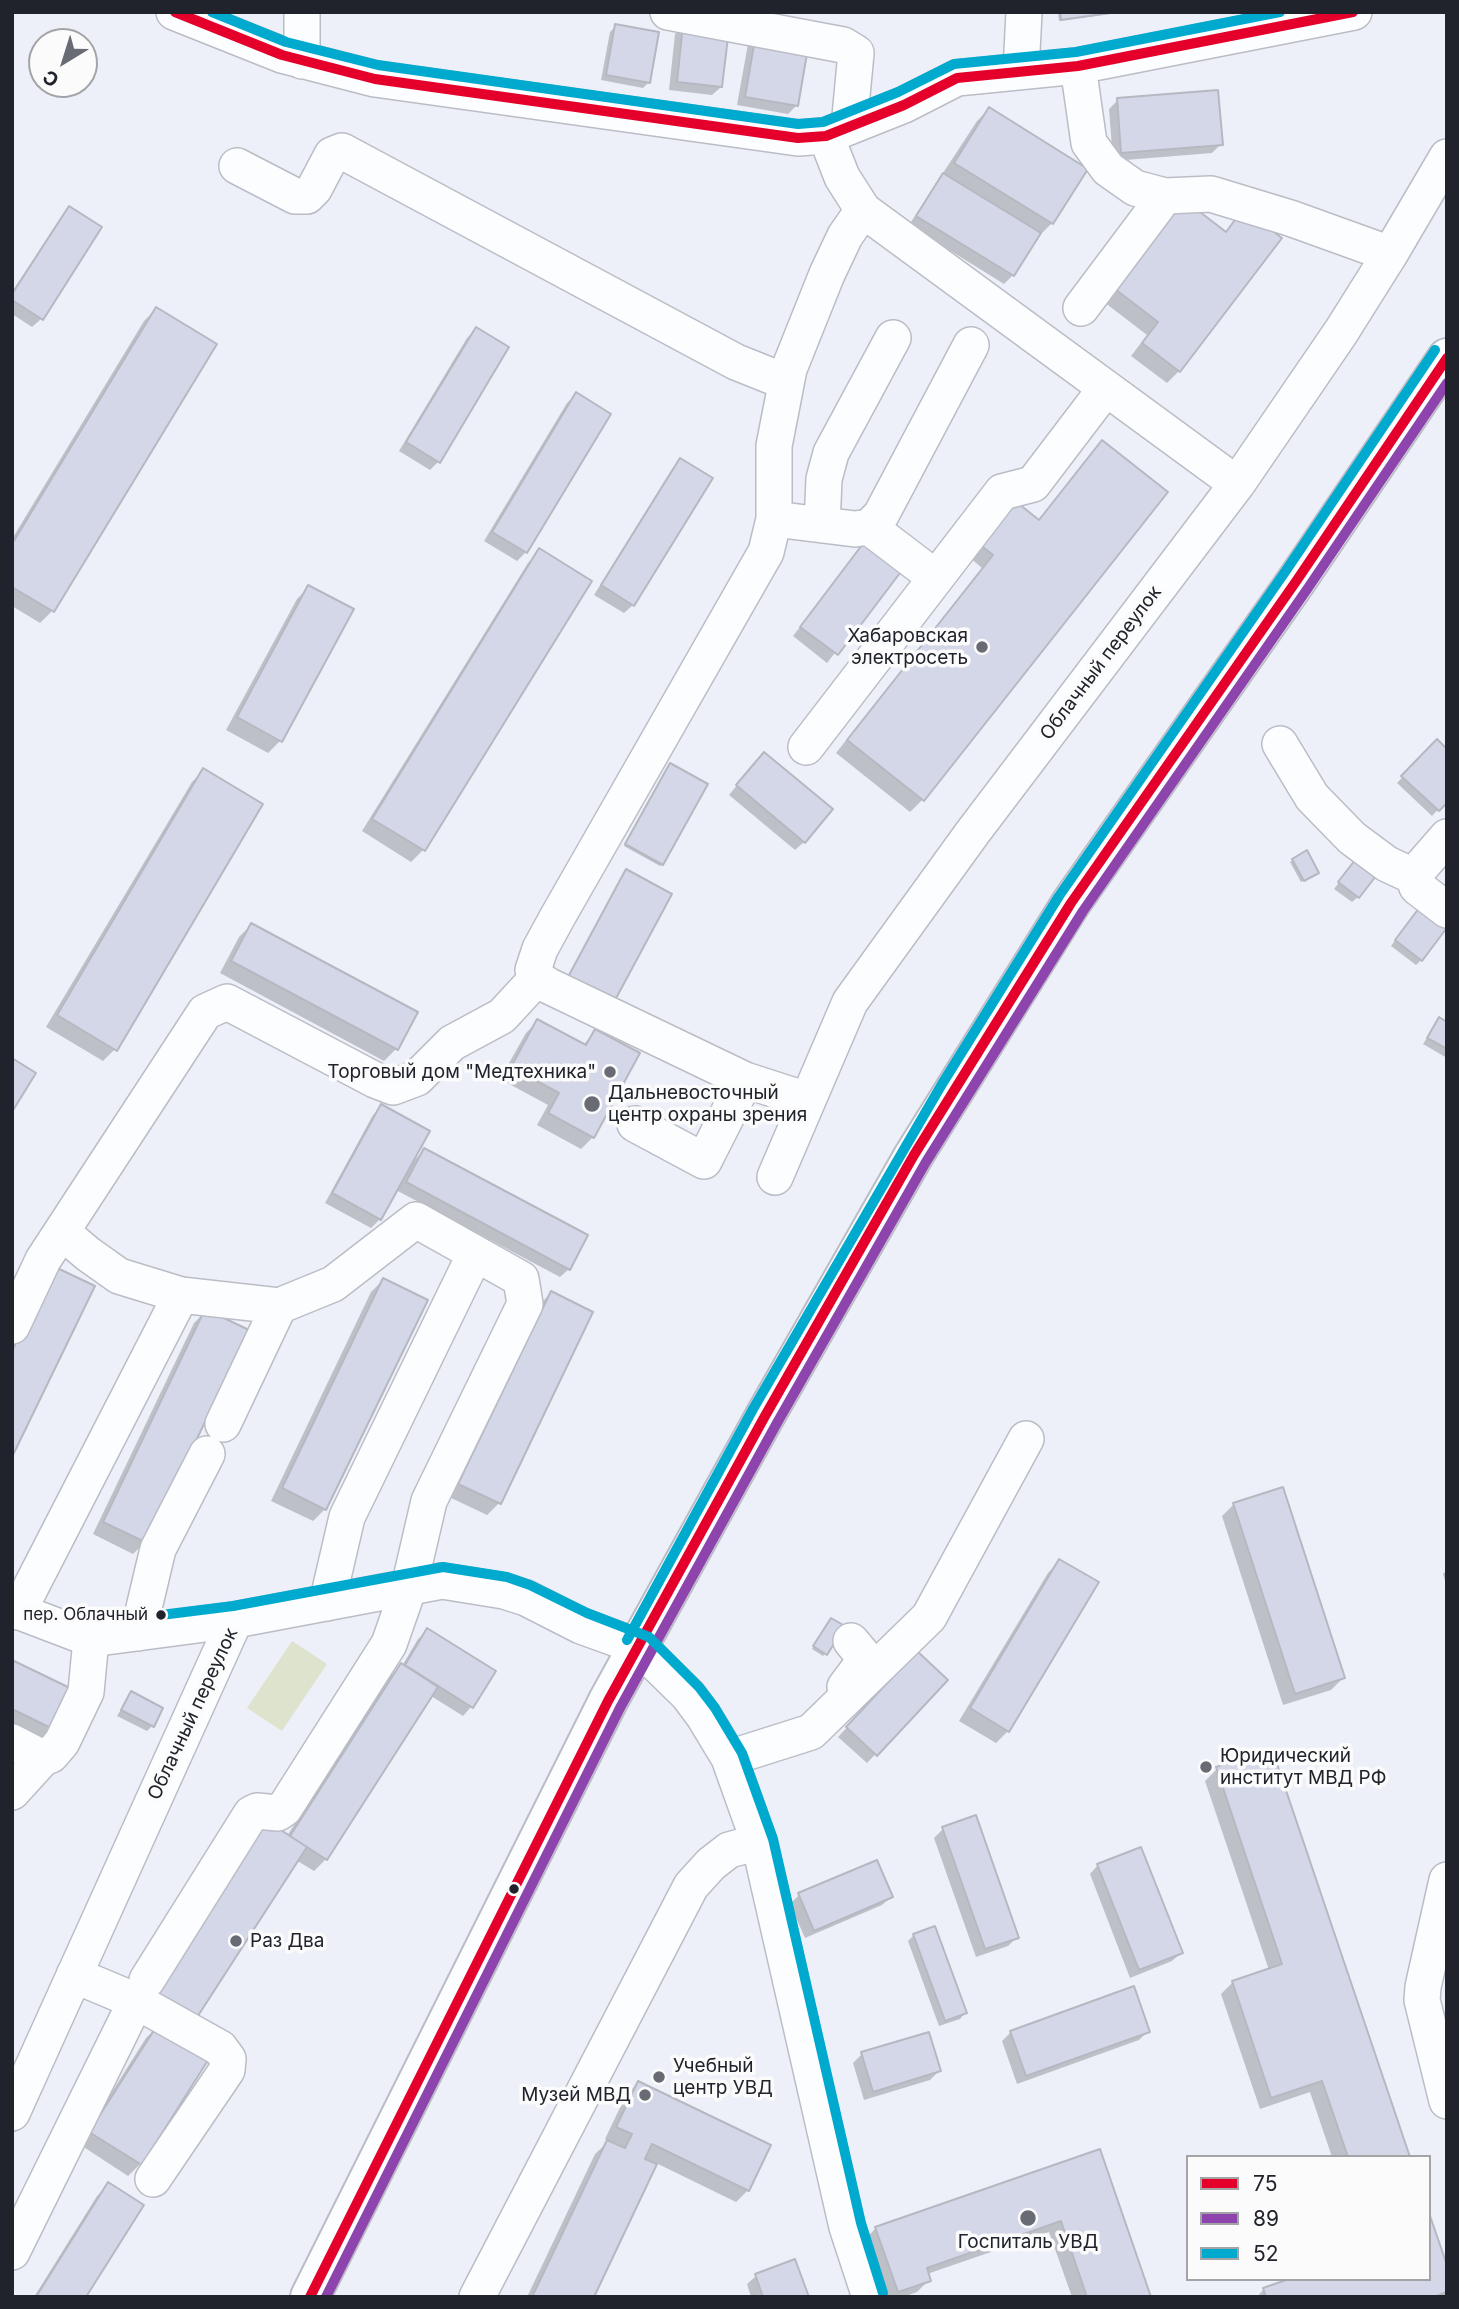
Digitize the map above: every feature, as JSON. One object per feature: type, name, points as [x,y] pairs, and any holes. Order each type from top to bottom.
[{"type":"main road","points":[[310,2297],[578,1760],[765,1416],[954,1091],[1071,903],[1297,580],[1447,358]]},
{"type":"street","points":[[174,12],[282,55],[375,79],[797,138],[837,132],[904,105],[957,78],[1078,65],[1354,12]]},
{"type":"street","points":[[302,12],[302,61]]},
{"type":"street","points":[[668,12],[843,45],[856,52],[837,132],[842,177],[863,210],[1237,484]]},
{"type":"street","points":[[1021,71],[1024,12]]},
{"type":"street","points":[[1078,65],[1089,143],[1108,169],[1135,188],[1165,196],[1211,194],[1290,218],[1390,254]]},
{"type":"street","points":[[236,166],[295,196],[307,196],[314,189],[332,155],[342,151],[736,362],[786,382]]},
{"type":"street","name":"Облачный переулок","points":[[775,1177],[850,1002],[973,832],[1237,484],[1341,331],[1447,157]]},
{"type":"street","points":[[1081,308],[1165,196]]},
{"type":"street","points":[[807,1100],[745,1080],[548,986],[537,978],[533,970],[540,949],[766,552],[774,519],[774,446],[789,369],[827,274],[845,236],[863,210]]},
{"type":"street","points":[[822,525],[824,480],[831,453],[893,338]]},
{"type":"street","points":[[774,519],[855,529],[869,527],[881,515],[971,345]]},
{"type":"street","points":[[806,747],[1002,492],[1033,484],[1106,388]]},
{"type":"street","points":[[869,527],[936,578]]},
{"type":"street","points":[[1280,744],[1312,797],[1352,838],[1387,864],[1413,876],[1417,887],[1447,910]]},
{"type":"street","points":[[1413,876],[1447,837]]},
{"type":"street","points":[[12,1326],[43,1260],[205,1012],[227,1003],[393,1087],[417,1078],[452,1043],[502,1016],[537,978]]},
{"type":"street","points":[[635,1124],[704,1161],[745,1080]]},
{"type":"street","points":[[12,2252],[141,1991],[251,1814],[257,1811],[278,1813],[284,1809],[390,1644],[409,1587],[429,1501],[525,1304],[521,1279],[416,1220],[333,1284],[279,1306],[181,1295],[119,1276],[62,1232]]},
{"type":"street","points":[[327,1603],[347,1517],[475,1254]]},
{"type":"street","points":[[181,1295],[15,1610],[91,1639],[235,1620]]},
{"type":"street","points":[[223,1423],[279,1306]]},
{"type":"street","points":[[729,1758],[811,1732],[929,1616],[1026,1439]]},
{"type":"street","points":[[138,1633],[158,1549],[207,1454]]},
{"type":"street","name":"Облачный переулок","points":[[12,2113],[235,1620],[442,1581],[504,1591],[526,1598],[581,1626],[639,1647]]},
{"type":"street","points":[[12,1792],[43,1758],[51,1755],[62,1742],[86,1692],[91,1639]]},
{"type":"street","points":[[811,1732],[866,1659],[851,1641]]},
{"type":"street","points":[[639,1647],[688,1695],[704,1715],[729,1758],[760,1842],[847,2227],[870,2297]]},
{"type":"street","points":[[12,1742],[43,1758]]},
{"type":"street","points":[[477,2297],[691,1886],[711,1864],[729,1850],[760,1842]]},
{"type":"street","points":[[1447,1880],[1422,2000],[1447,2101]]},
{"type":"street","points":[[74,1975],[141,1991],[220,2048],[228,2059],[227,2070],[153,2179]]},
{"type":"green space","points":[[292,1641],[327,1664],[282,1731],[247,1708]]},
{"type":"building","points":[[1060,12],[1117,12],[1061,20]]},
{"type":"building","points":[[615,24],[659,32],[650,83],[606,75]]},
{"type":"building","points":[[683,24],[729,29],[722,87],[677,82]]},
{"type":"building","points":[[756,33],[809,42],[798,106],[745,97]]},
{"type":"building","points":[[1218,90],[1223,145],[1121,153],[1117,98]]},
{"type":"building","points":[[989,107],[1088,169],[1053,224],[954,163]]},
{"type":"building","points":[[943,173],[1041,233],[1014,276],[916,216]]},
{"type":"building","points":[[1183,199],[1226,232],[1243,209],[1282,238],[1180,372],[1142,343],[1158,322],[1115,289]]},
{"type":"building","points":[[69,206],[102,227],[43,320],[12,300],[12,294]]},
{"type":"building","points":[[156,307],[217,344],[54,612],[12,587],[12,544]]},
{"type":"building","points":[[476,327],[509,347],[440,463],[406,442]]},
{"type":"building","points":[[576,392],[611,414],[527,553],[492,532]]},
{"type":"building","name":"Хабаровская электросеть","points":[[1102,440],[1168,492],[924,801],[847,740],[993,555],[979,544],[1014,500],[1039,520]]},
{"type":"building","points":[[680,458],[713,478],[634,606],[601,585]]},
{"type":"building","points":[[868,537],[906,565],[838,655],[800,627]]},
{"type":"building","points":[[539,548],[592,581],[425,851],[372,819]]},
{"type":"building","points":[[308,585],[354,609],[282,742],[237,717]]},
{"type":"building","points":[[1437,739],[1447,749],[1447,803],[1439,811],[1401,776]]},
{"type":"building","points":[[764,752],[833,809],[805,843],[736,785]]},
{"type":"building","points":[[670,763],[708,784],[663,865],[625,844]]},
{"type":"building","points":[[203,768],[263,804],[117,1051],[57,1015]]},
{"type":"building","points":[[1307,850],[1319,873],[1304,881],[1292,859]]},
{"type":"building","points":[[1355,860],[1376,876],[1359,898],[1338,882]]},
{"type":"building","points":[[626,869],[672,894],[614,1002],[568,977]]},
{"type":"building","points":[[1419,908],[1446,929],[1422,961],[1395,940]]},
{"type":"building","points":[[251,923],[418,1012],[398,1050],[231,961]]},
{"type":"building","points":[[1439,1017],[1447,1022],[1447,1049],[1427,1038]]},
{"type":"building","points":[[537,1019],[586,1045],[595,1029],[640,1053],[594,1138],[548,1113],[559,1093],[511,1067]]},
{"type":"building","points":[[12,1058],[36,1073],[12,1112]]},
{"type":"building","points":[[381,1104],[430,1131],[381,1220],[332,1193]]},
{"type":"building","points":[[424,1148],[588,1235],[570,1270],[406,1182]]},
{"type":"building","points":[[53,1266],[95,1286],[12,1457],[12,1351]]},
{"type":"building","points":[[383,1278],[428,1300],[326,1510],[282,1488]]},
{"type":"building","points":[[551,1291],[593,1312],[501,1504],[458,1484]]},
{"type":"building","points":[[205,1309],[249,1330],[147,1543],[103,1522]]},
{"type":"building","points":[[1283,1487],[1345,1678],[1295,1694],[1233,1503]]},
{"type":"building","points":[[1059,1559],[1099,1582],[1009,1732],[970,1708]]},
{"type":"building","points":[[831,1618],[845,1626],[827,1655],[813,1646]]},
{"type":"building","points":[[427,1628],[496,1671],[473,1708],[405,1665]]},
{"type":"building","points":[[917,1651],[948,1680],[877,1756],[846,1727]]},
{"type":"building","points":[[12,1660],[72,1689],[53,1729],[12,1709]]},
{"type":"building","points":[[401,1663],[438,1687],[327,1860],[290,1836]]},
{"type":"building","points":[[131,1691],[163,1708],[154,1727],[121,1710]]},
{"type":"building","points":[[1272,1749],[1409,2155],[1347,2155],[1322,2081],[1271,2098],[1232,1981],[1282,1964],[1216,1767]]},
{"type":"building","points":[[976,1815],[1019,1938],[985,1949],[942,1827]]},
{"type":"building","points":[[267,1821],[307,1847],[194,2022],[154,1995]]},
{"type":"building","points":[[1141,1847],[1183,1953],[1139,1970],[1097,1864]]},
{"type":"building","points":[[877,1860],[893,1897],[814,1931],[798,1893]]},
{"type":"building","points":[[935,1926],[967,2013],[945,2021],[913,1934]]},
{"type":"building","points":[[1134,1986],[1150,2032],[1026,2076],[1010,2031]]},
{"type":"building","points":[[158,2024],[210,2057],[142,2165],[89,2132]]},
{"type":"building","points":[[929,2032],[941,2071],[873,2092],[861,2052]]},
{"type":"building","points":[[638,2081],[771,2145],[749,2191],[652,2144],[645,2159],[657,2164],[594,2297],[532,2297],[607,2140],[625,2148],[632,2134],[616,2127]]},
{"type":"building","points":[[1100,2149],[1151,2297],[1087,2297],[1061,2221],[927,2268],[931,2281],[898,2292],[875,2227]]},
{"type":"building","points":[[108,2182],[144,2205],[86,2297],[36,2297]]},
{"type":"building","points":[[1431,2219],[1447,2265],[1447,2292],[1434,2297],[1266,2297],[1263,2288],[1283,2281],[1431,2281]]},
{"type":"building","points":[[795,2259],[809,2297],[763,2297],[755,2274]]},
{"type":"transit line","name":"75","points":[[175,12],[282,55],[375,79],[798,138],[826,136],[904,105],[957,78],[1078,66],[1353,12]]},
{"type":"transit line","name":"52","points":[[212,12],[286,42],[378,65],[798,124],[823,122],[898,92],[954,64],[1076,52],[1280,12]]},
{"type":"transit line","name":"52","points":[[627,1640],[753,1409],[942,1084],[1059,896],[1285,572],[1435,350]]},
{"type":"transit line","name":"75","points":[[310,2297],[608,1701],[765,1416],[914,1155],[1071,903],[1297,580],[1447,358]]},
{"type":"transit line","name":"89","points":[[326,2297],[620,1708],[777,1423],[926,1162],[1083,911],[1447,383]]},
{"type":"transit line","name":"52","points":[[161,1615],[233,1606],[443,1567],[507,1577],[649,1637],[699,1687],[715,1708],[742,1753],[773,1839],[861,2223],[883,2293]]},
{"type":"place","name":"Хабаровская электросеть","points":[[982,647]]},
{"type":"place","name":"Торговый дом \"Медтехника\"","points":[[610,1072]]},
{"type":"place","name":"Дальневосточный центр охраны зрения","points":[[592,1104]]},
{"type":"place","name":"пер. Облачный","points":[[161,1615]]},
{"type":"place","name":"Юридический институт МВД РФ","points":[[1206,1767]]},
{"type":"place","name":"Раз Два","points":[[236,1941]]},
{"type":"place","name":"Учебный центр УВД","points":[[659,2077]]},
{"type":"place","name":"Музей МВД","points":[[645,2095]]},
{"type":"place","name":"Госпиталь УВД","points":[[1028,2218]]}]
